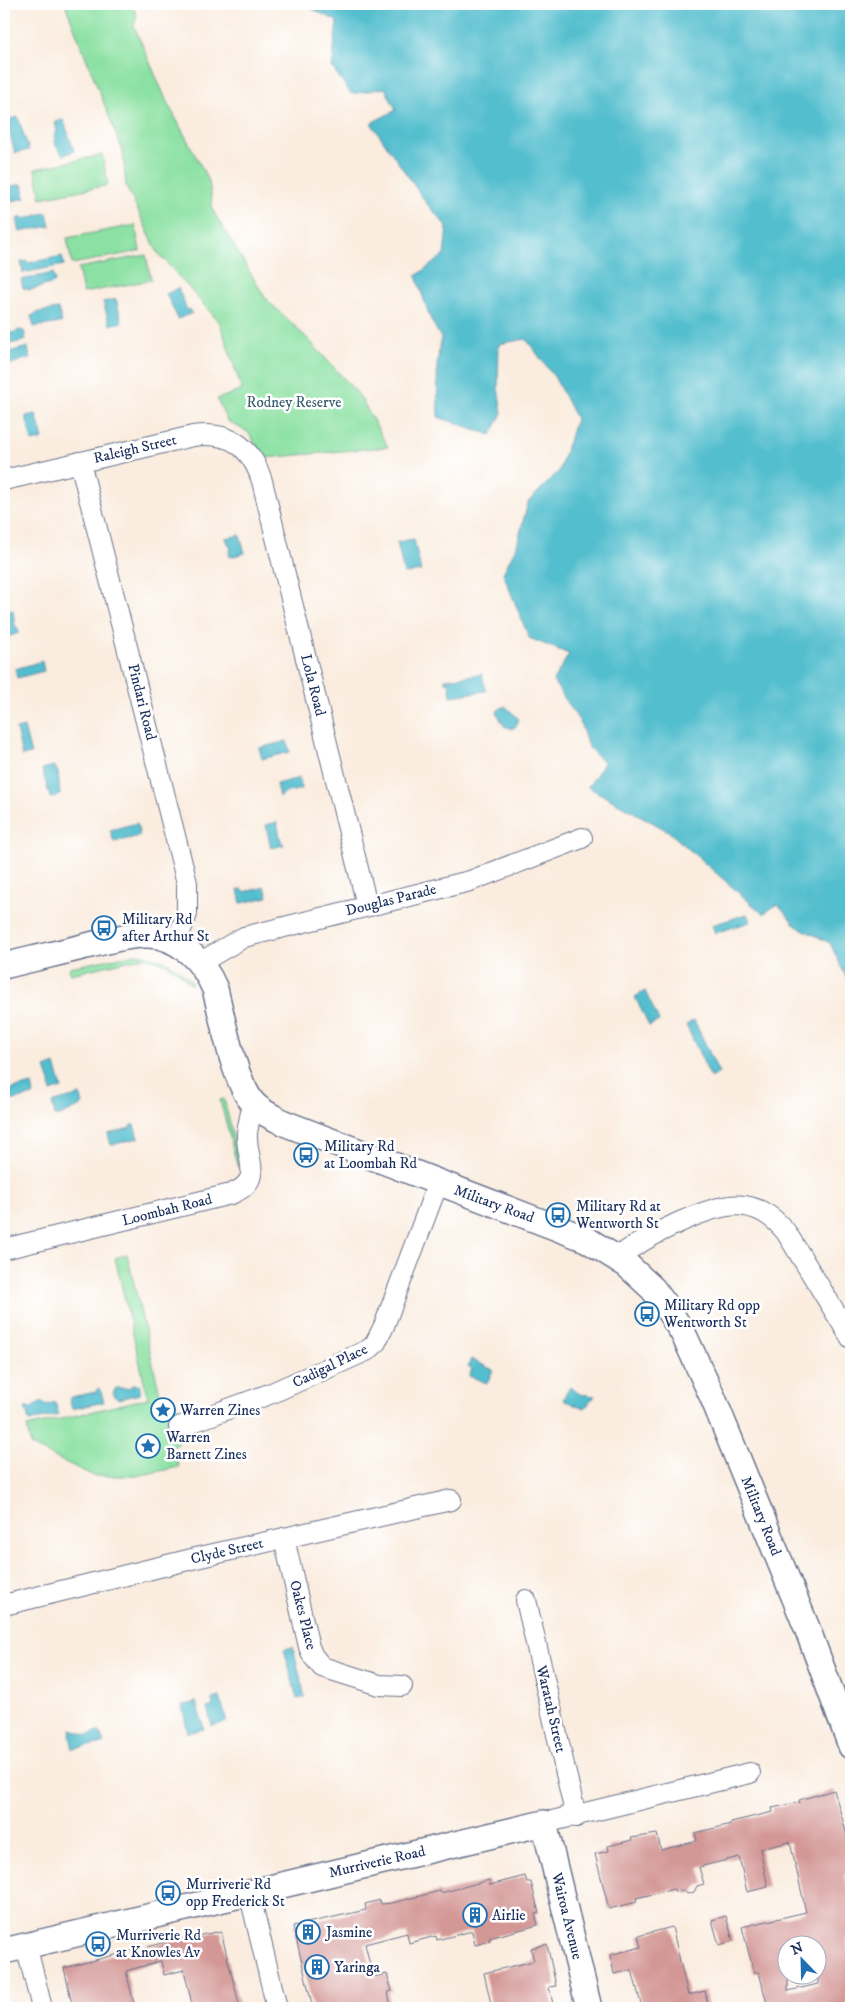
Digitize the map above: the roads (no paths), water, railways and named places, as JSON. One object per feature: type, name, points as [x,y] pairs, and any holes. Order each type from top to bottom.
[{"type":"street","name":"Raleigh Street","points":[[4,480],[193,436],[210,434],[233,441],[251,456],[257,465]]},
{"type":"street","name":"Pindari Road","points":[[80,462],[187,882],[187,914],[176,943]]},
{"type":"street","name":"Lola Road","points":[[257,465],[367,905]]},
{"type":"street","name":"Douglas Parade","points":[[201,962],[244,937],[470,881],[582,838]]},
{"type":"street","name":"Military Road","points":[[4,966],[146,934],[176,943],[201,962],[215,989],[238,1074],[244,1089],[253,1103],[266,1114],[284,1123],[438,1184],[586,1239],[627,1265],[653,1289],[679,1327],[695,1358],[807,1628],[851,1746]]},
{"type":"street","name":"Loombah Road","points":[[4,1249],[240,1190],[246,1186],[252,1171],[247,1134],[253,1103]]},
{"type":"street","name":"Cadigal Place","points":[[179,1427],[272,1393],[368,1350],[375,1344],[384,1326],[438,1184]]},
{"type":"street","points":[[616,1258],[640,1240],[717,1207],[744,1206],[761,1211],[775,1220],[786,1232],[851,1338]]},
{"type":"street","name":"Clyde Street","points":[[4,1605],[451,1500]]},
{"type":"street","name":"Oakes Place","points":[[284,1538],[309,1647],[316,1662],[322,1667],[361,1680],[379,1685],[402,1686]]},
{"type":"street","name":"Waratah Street","points":[[526,1600],[576,1817]]},
{"type":"street","name":"Murriverie Road","points":[[15,1948],[576,1817],[750,1773]]},
{"type":"street","name":"Wairoa Avenue","points":[[544,1823],[589,2008]]},
{"type":"street","points":[[249,1892],[277,2008]]},
{"type":"street","points":[[15,1948],[42,2008]]},
{"type":"water","points":[[302,4],[851,4],[851,988],[830,943],[796,926],[778,904],[763,914],[668,831],[588,787],[604,763],[588,747],[580,722],[553,681],[569,654],[529,638],[503,573],[517,545],[528,502],[559,471],[576,419],[555,378],[526,339],[499,344],[498,388],[502,413],[491,435],[438,417],[437,365],[441,338],[430,318],[416,276],[444,255],[447,227],[427,204],[371,123],[396,110],[385,88],[351,94],[332,67],[337,21]]},
{"type":"water","points":[[18,117],[29,150],[15,153],[6,120]]},
{"type":"water","points":[[64,121],[74,151],[63,155],[56,146],[54,135],[57,132],[55,122]]},
{"type":"water","points":[[22,184],[25,198],[4,203],[4,188]]},
{"type":"water","points":[[47,213],[50,226],[20,232],[17,219],[22,217],[25,219]]},
{"type":"water","points":[[62,256],[64,265],[23,273],[21,262],[27,261],[28,263]]},
{"type":"water","points":[[53,273],[54,283],[30,290],[23,288],[21,280]]},
{"type":"water","points":[[178,288],[187,310],[190,309],[192,313],[178,319],[166,294]]},
{"type":"water","points":[[116,299],[122,322],[110,325],[103,302]]},
{"type":"water","points":[[58,309],[62,322],[34,327],[31,316],[39,312]]},
{"type":"water","points":[[19,330],[24,331],[26,339],[24,341],[4,345],[4,332],[12,333]]},
{"type":"water","points":[[28,347],[30,360],[25,359],[6,366],[4,364],[4,353]]},
{"type":"water","points":[[36,414],[43,439],[32,442],[26,416]]},
{"type":"water","points":[[240,535],[245,553],[230,557],[231,548],[225,538]]},
{"type":"water","points":[[414,539],[421,571],[404,574],[397,542]]},
{"type":"water","points":[[13,610],[15,626],[19,633],[7,637],[4,612]]},
{"type":"water","points":[[42,661],[44,671],[17,678],[15,669]]},
{"type":"water","points":[[482,674],[486,691],[451,696],[449,682],[445,682],[445,679]]},
{"type":"water","points":[[505,706],[518,718],[517,725],[512,729],[504,726],[497,713],[498,710]]},
{"type":"water","points":[[24,727],[31,754],[22,756],[16,729]]},
{"type":"water","points":[[287,741],[290,752],[262,759],[259,748]]},
{"type":"water","points":[[54,766],[58,772],[60,795],[50,798],[42,769]]},
{"type":"water","points":[[299,778],[302,789],[284,793],[279,797],[276,784]]},
{"type":"water","points":[[277,822],[281,841],[284,845],[271,848],[266,825]]},
{"type":"water","points":[[137,823],[140,836],[114,842],[110,830]]},
{"type":"water","points":[[265,887],[268,897],[241,903],[238,890],[242,889],[244,892]]},
{"type":"water","points":[[747,914],[750,922],[715,933],[712,925]]},
{"type":"water","points":[[645,991],[659,1021],[649,1026],[635,997]]},
{"type":"water","points":[[694,1020],[719,1073],[711,1078],[686,1025]]},
{"type":"water","points":[[55,1064],[62,1088],[51,1092],[45,1068]]},
{"type":"water","points":[[32,1084],[34,1095],[10,1101],[8,1090]]},
{"type":"water","points":[[80,1095],[83,1103],[81,1106],[60,1116],[55,1116],[52,1103]]},
{"type":"water","points":[[131,1125],[134,1125],[138,1138],[111,1145],[108,1134],[130,1128]]},
{"type":"water","points":[[471,1359],[493,1370],[487,1383],[469,1376],[472,1369],[468,1366]]},
{"type":"water","points":[[135,1384],[140,1386],[140,1394],[119,1399],[115,1397],[113,1392],[116,1388],[128,1388]]},
{"type":"water","points":[[570,1387],[580,1394],[595,1396],[585,1408],[576,1406],[563,1399]]},
{"type":"water","points":[[100,1388],[104,1402],[72,1409],[69,1399],[71,1397],[96,1392]]},
{"type":"water","points":[[44,1402],[46,1405],[55,1402],[59,1415],[29,1421],[25,1408],[35,1407],[35,1404]]},
{"type":"water","points":[[293,1647],[305,1697],[297,1699],[284,1649]]},
{"type":"water","points":[[220,1697],[227,1722],[212,1726],[207,1708],[213,1706],[212,1699]]},
{"type":"water","points":[[196,1702],[204,1729],[188,1733],[182,1706]]},
{"type":"water","points":[[71,1730],[87,1735],[99,1731],[104,1743],[73,1749],[70,1736]]},
{"type":"place","name":"Military Rd after Arthur St","points":[[104,928]]},
{"type":"place","name":"Military Rd at Loombah Rd","points":[[306,1155]]},
{"type":"place","name":"Military Rd at Wentworth St","points":[[558,1215]]},
{"type":"place","name":"Military Rd opp Wentworth St","points":[[647,1314]]},
{"type":"place","name":"Warren Zines","points":[[163,1410]]},
{"type":"place","name":"Warren Barnett Zines","points":[[148,1446]]},
{"type":"place","name":"Murriverie Rd opp Frederick St","points":[[168,1893]]},
{"type":"place","name":"Airlie","points":[[475,1915]]},
{"type":"place","name":"Jasmine","points":[[308,1932]]},
{"type":"place","name":"Murriverie Rd at Knowles Av","points":[[98,1944]]},
{"type":"place","name":"Yaringa","points":[[317,1967]]},
{"type":"park label","name":"Rodney Reserve","points":[[294,402]]}]
